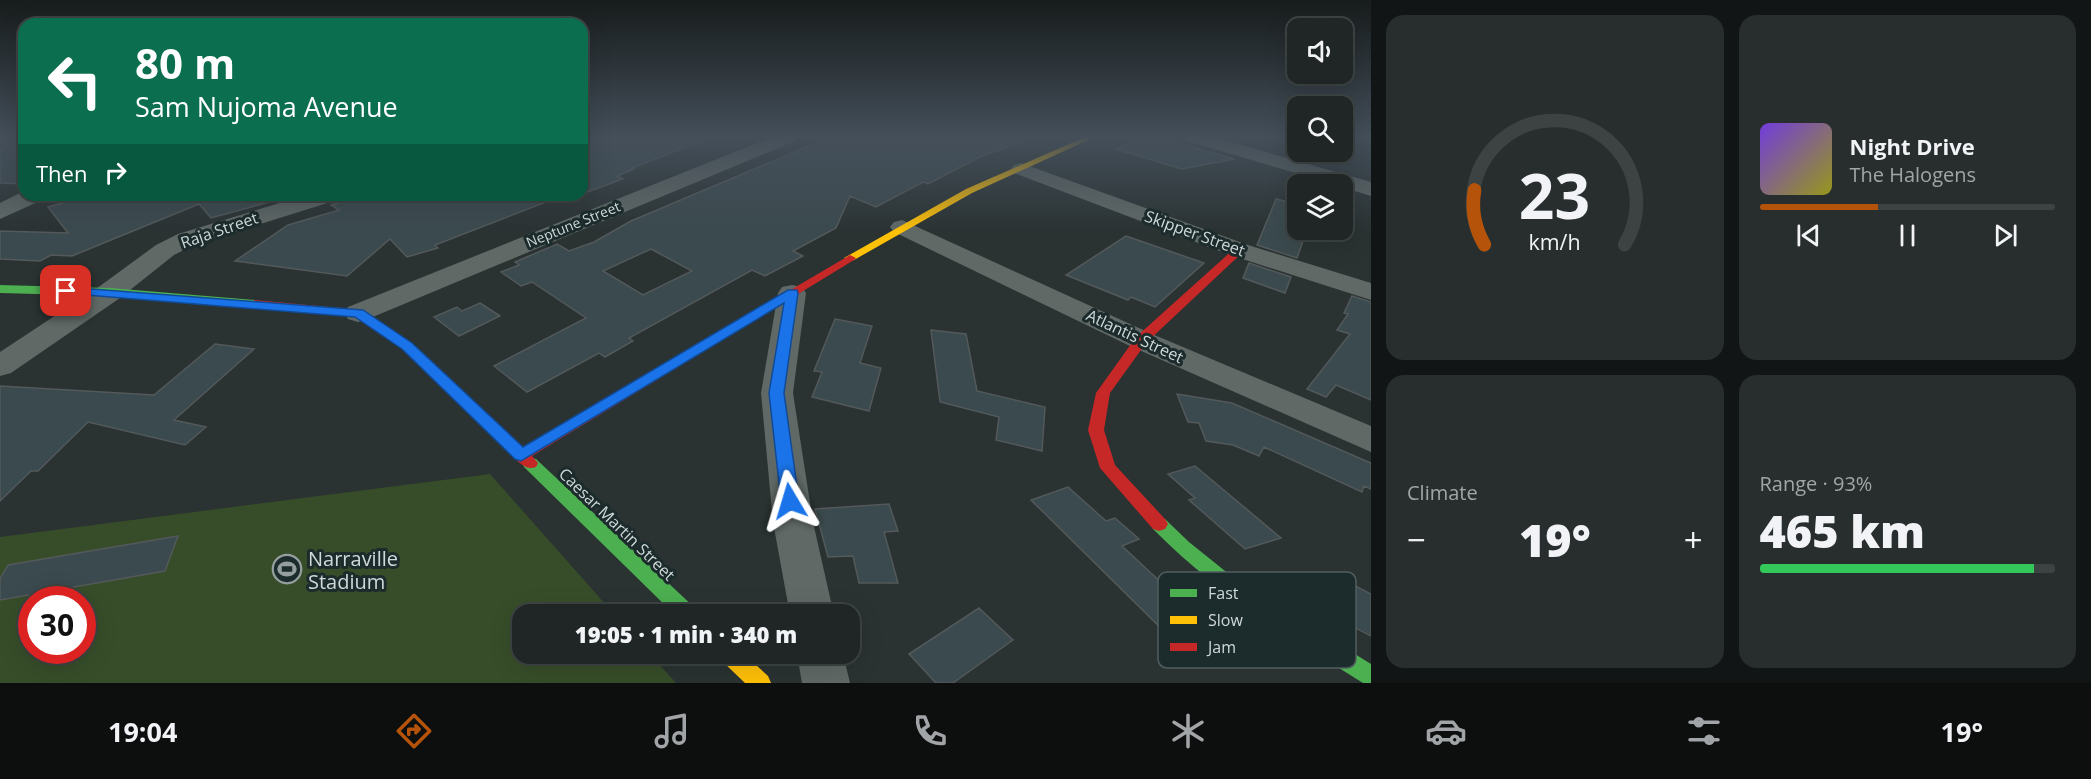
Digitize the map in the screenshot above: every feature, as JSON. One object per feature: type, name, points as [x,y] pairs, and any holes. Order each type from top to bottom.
[{"type":"street","name":"Neptune Street","points":[[358,313],[710,169]]},
{"type":"street","points":[[521,455],[902,227],[969,191],[1021,169]]},
{"type":"street","name":"Skipper Street","points":[[1021,169],[1239,250],[1371,292]]},
{"type":"street","points":[[1309,169],[1364,184]]},
{"type":"street","points":[[0,212],[18,197]]},
{"type":"street","name":"Raja Street","points":[[0,366],[111,292],[165,250],[188,239],[310,201]]},
{"type":"street","name":"Atlantis Street","points":[[902,227],[1141,340],[1370,439]]},
{"type":"street","points":[[1212,572],[1177,543],[1108,468],[1096,430],[1102,393],[1141,340],[1239,250]]},
{"type":"street","name":"Caesar Martin Street","points":[[0,289],[111,292],[358,313],[407,346],[677,604]]},
{"type":"street","points":[[792,293],[777,393],[793,522],[810,604]]},
{"type":"street","points":[[740,664],[760,683]]},
{"type":"street","points":[[822,664],[826,683]]},
{"type":"street","points":[[1356,667],[1371,676]]},
{"type":"green space","name":"Narraville Stadium","points":[[490,474],[605,604],[512,604],[512,664],[659,664],[676,683],[0,683],[0,537]]},
{"type":"building","points":[[0,169],[18,169],[18,184],[0,183]]},
{"type":"building","points":[[588,169],[634,169],[617,176],[623,179],[588,192]]},
{"type":"building","points":[[754,169],[957,169],[928,184],[923,182],[876,207],[850,196],[836,228],[793,251],[803,256],[765,276],[752,270],[629,338],[633,341],[605,357],[599,353],[527,392],[494,366],[586,318],[532,282],[521,286],[501,272],[519,265],[515,262],[557,244],[569,251],[594,242],[631,221]],"holes":[[[651,249],[692,271],[643,295],[603,271]]]},
{"type":"building","points":[[1276,199],[1287,202],[1287,240],[1303,240],[1297,258],[1257,245]]},
{"type":"building","points":[[70,201],[273,201],[211,218],[199,204],[72,256],[51,255],[40,261],[0,259],[0,231],[68,233],[48,207]]},
{"type":"building","points":[[344,201],[549,201],[435,245],[438,248],[407,257],[390,239],[347,276],[235,261],[288,225],[339,210],[331,205]]},
{"type":"building","points":[[1126,236],[1204,263],[1155,307],[1131,297],[1128,300],[1066,275]]},
{"type":"building","points":[[1249,263],[1291,277],[1285,293],[1243,278]]},
{"type":"building","points":[[1352,296],[1371,302],[1371,400],[1336,385],[1326,397],[1307,389],[1350,334],[1337,330],[1348,314],[1344,313]]},
{"type":"building","points":[[480,303],[500,316],[459,336],[434,317],[457,307],[462,311]]},
{"type":"building","points":[[835,319],[872,326],[860,363],[881,368],[869,411],[812,397],[822,372],[814,371]]},
{"type":"building","points":[[931,330],[966,334],[977,391],[1045,407],[1042,451],[996,440],[999,417],[940,402]]},
{"type":"building","points":[[215,344],[254,349],[174,420],[206,427],[185,445],[88,422],[38,471],[31,471],[0,501],[0,386],[154,395]]},
{"type":"building","points":[[1177,394],[1232,403],[1371,463],[1371,489],[1364,486],[1362,492],[1264,447],[1259,456],[1233,445],[1206,441],[1199,423],[1188,422]]},
{"type":"building","points":[[1195,466],[1281,538],[1245,549],[1189,500],[1195,498],[1168,474]]},
{"type":"building","points":[[1068,487],[1106,521],[1115,518],[1139,539],[1122,546],[1158,580],[1158,625],[1031,500]]},
{"type":"building","points":[[889,504],[898,531],[884,532],[898,583],[859,583],[853,556],[828,557],[815,509]]},
{"type":"building","points":[[178,536],[165,571],[80,586],[18,586],[18,597],[0,600],[0,579],[8,565]]},
{"type":"building","points":[[1356,586],[1371,594],[1371,636],[1356,628]]},
{"type":"building","points":[[979,608],[1013,640],[953,683],[936,683],[909,654]]},
{"type":"traffic: fast","points":[[0,289],[110,292],[255,304]]},
{"type":"traffic: fast","points":[[530,463],[677,604]]},
{"type":"traffic: fast","points":[[1159,524],[1211,572]]},
{"type":"traffic: fast","points":[[1356,667],[1371,676]]},
{"type":"traffic: slow","points":[[850,258],[969,191],[1019,169]]},
{"type":"traffic: slow","points":[[740,664],[760,683]]},
{"type":"traffic: jam","points":[[1159,524],[1108,468],[1096,430],[1103,393],[1141,340],[1239,250]]},
{"type":"traffic: jam","points":[[521,455],[850,258]]},
{"type":"traffic: jam","points":[[255,304],[358,313],[407,346],[530,463]]},
{"type":"place","name":"Narraville Stadium","points":[[287,569]]},
{"type":"route","points":[[66,291],[111,292],[358,313],[407,346],[521,455],[792,293],[777,393],[790,501]]}]
